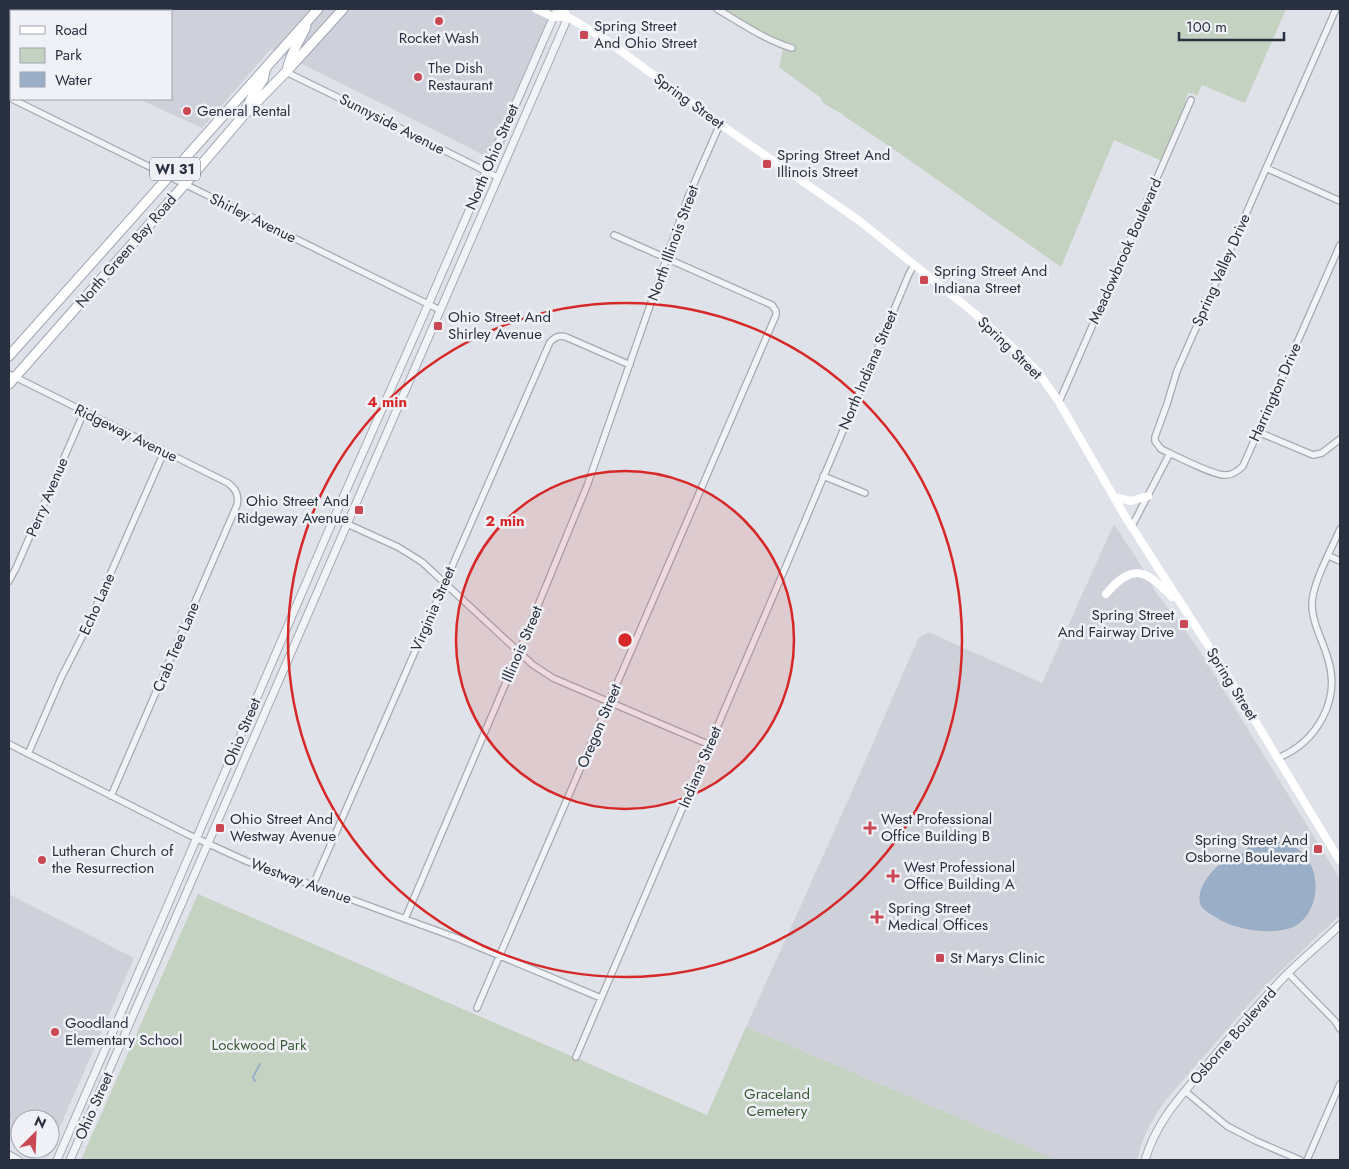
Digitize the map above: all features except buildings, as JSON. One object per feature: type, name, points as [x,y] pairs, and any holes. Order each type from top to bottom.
[{"type":"main road","name":"North Green Bay Road","points":[[9,356],[318,9]]},
{"type":"main road","name":"North Green Bay Road","points":[[11,378],[50,337],[243,116],[343,9]]},
{"type":"main road","points":[[536,9],[553,17],[568,17]]},
{"type":"main road","name":"Spring Street","points":[[561,9],[568,17],[606,40],[720,124],[854,217],[973,312],[1038,372],[1059,402],[1114,497],[1217,659],[1340,861]]},
{"type":"main road","points":[[286,72],[288,62],[300,41],[309,19]]},
{"type":"main road","points":[[243,116],[254,93],[263,80],[267,65]]},
{"type":"main road","points":[[1114,497],[1131,500],[1148,496]]},
{"type":"main road","points":[[1106,594],[1115,583],[1125,576],[1131,573],[1138,573],[1153,580],[1184,609]]},
{"type":"street","name":"North Ohio Street","points":[[428,304],[557,9]]},
{"type":"street","points":[[717,9],[755,31],[784,46],[792,48]]},
{"type":"street","name":"Spring Valley Drive","points":[[1170,453],[1157,446],[1155,441],[1156,432],[1164,414],[1177,371],[1336,9]]},
{"type":"street","name":"North Ohio Street","points":[[440,310],[568,17]]},
{"type":"street","points":[[536,55],[549,61]]},
{"type":"street","name":"Sunnyside Avenue","points":[[286,72],[497,177]]},
{"type":"street","points":[[519,94],[532,98]]},
{"type":"street","name":"Shirley Avenue","points":[[15,100],[440,310]]},
{"type":"street","name":"Meadowbrook Boulevard","points":[[1059,402],[1191,100]]},
{"type":"street","name":"North Illinois Street","points":[[630,365],[688,197],[720,124]]},
{"type":"street","points":[[1266,168],[1340,201]]},
{"type":"street","points":[[614,235],[666,258]]},
{"type":"street","name":"Harrington Drive","points":[[1170,453],[1219,474],[1229,475],[1235,473],[1243,466],[1340,245]]},
{"type":"street","name":"Oregon Street","points":[[477,1008],[775,318],[776,311],[772,305],[666,258]]},
{"type":"street","name":"North Indiana Street","points":[[823,476],[914,265]]},
{"type":"street","name":"Ohio Street","points":[[57,1160],[428,304]]},
{"type":"street","name":"Ohio Street","points":[[70,1160],[259,727],[404,388],[440,310]]},
{"type":"street","name":"Virginia Street","points":[[313,885],[550,342],[557,337],[566,337],[630,365]]},
{"type":"street","name":"Illinois Street","points":[[405,918],[588,486],[630,365]]},
{"type":"street","name":"Ridgeway Avenue","points":[[11,378],[228,483],[236,491],[238,497]]},
{"type":"street","points":[[394,383],[404,388]]},
{"type":"street","name":"Perry Avenue","points":[[9,581],[84,412]]},
{"type":"street","points":[[1258,432],[1312,455],[1322,453],[1340,440]]},
{"type":"street","points":[[364,451],[375,456]]},
{"type":"street","name":"Echo Lane","points":[[28,754],[61,678],[87,627],[164,452]]},
{"type":"street","points":[[1132,526],[1170,453]]},
{"type":"street","points":[[823,476],[865,493]]},
{"type":"street","name":"Indiana Street","points":[[576,1057],[823,476]]},
{"type":"street","name":"Crab Tree Lane","points":[[111,796],[237,505],[238,497]]},
{"type":"street","points":[[334,518],[386,540],[422,562],[533,665],[553,678],[710,745]]},
{"type":"street","points":[[1278,758],[1297,748],[1313,734],[1321,722],[1329,702],[1331,674],[1329,660],[1314,619],[1312,601],[1316,584],[1340,529]]},
{"type":"street","points":[[1329,556],[1340,561]]},
{"type":"street","points":[[288,626],[300,631]]},
{"type":"street","points":[[247,722],[259,727]]},
{"type":"street","name":"Westway Avenue","points":[[9,744],[197,839],[246,861],[457,938],[601,998]]},
{"type":"street","name":"Osborne Boulevard","points":[[1145,1160],[1154,1134],[1185,1091],[1250,1014],[1288,973],[1340,925]]},
{"type":"street","points":[[1288,973],[1335,1021],[1340,1029]]},
{"type":"street","points":[[102,1056],[114,1062]]},
{"type":"street","points":[[1307,1160],[1340,1084]]},
{"type":"street","points":[[1185,1091],[1227,1126],[1300,1160]]},
{"type":"street","points":[[9,1155],[18,1160]]},
{"type":"shaded area","points":[[561,9],[497,162],[271,49],[202,128],[141,100],[172,100],[172,10],[86,10]]},
{"type":"shaded area","points":[[1114,524],[1144,570],[1155,591],[1196,645],[1340,879],[1340,915],[1264,987],[1165,1101],[1148,1129],[1137,1160],[1057,1160],[746,1027],[918,639],[928,632],[1042,683]]},
{"type":"shaded area","name":"Goodland Elementary School","points":[[9,894],[134,958],[60,1127],[60,1109],[10,1109],[9,1140]]},
{"type":"green space","points":[[717,9],[1286,9],[1245,103],[1202,85],[1197,96],[1193,93],[1188,93],[1184,111],[1162,161],[1114,140],[1061,267],[895,150],[823,103],[821,98],[779,67],[784,45]]},
{"type":"green space","name":"Lockwood Park","points":[[198,894],[707,1115],[746,1027],[1057,1160],[81,1160]]},
{"type":"water","points":[[1259,841],[1278,842],[1296,848],[1310,863],[1314,872],[1315,893],[1308,913],[1302,921],[1285,930],[1252,930],[1230,925],[1201,906],[1201,890],[1210,874],[1218,866],[1238,857],[1250,845]]},
{"type":"waterway","points":[[255,1081],[253,1077],[260,1064]]},
{"type":"place","name":"Rocket Wash","points":[[439,21]]},
{"type":"place","name":"Spring Street And Ohio Street","points":[[584,35]]},
{"type":"place","name":"The Dish Restaurant","points":[[418,77]]},
{"type":"place","name":"General Rental","points":[[187,111]]},
{"type":"place","name":"Spring Street And Illinois Street","points":[[767,164]]},
{"type":"place","name":"Spring Street And Indiana Street","points":[[924,280]]},
{"type":"place","name":"Ohio Street And Shirley Avenue","points":[[438,326]]},
{"type":"place","name":"Ohio Street And Ridgeway Avenue","points":[[359,510]]},
{"type":"place","name":"Spring Street And Fairway Drive","points":[[1184,624]]},
{"type":"place","name":"Ohio Street And Westway Avenue","points":[[220,828]]},
{"type":"place","name":"West Professional Office Building B","points":[[870,828]]},
{"type":"place","name":"Spring Street And Osborne Boulevard","points":[[1318,849]]},
{"type":"place","name":"Lutheran Church of the Resurrection","points":[[42,860]]},
{"type":"place","name":"West Professional Office Building A","points":[[893,876]]},
{"type":"place","name":"Spring Street Medical Offices","points":[[877,917]]},
{"type":"place","name":"St Marys Clinic","points":[[940,958]]},
{"type":"place","name":"Goodland Elementary School","points":[[55,1032]]},
{"type":"park label","name":"Graceland Cemetery","points":[[777,1102]]}]
